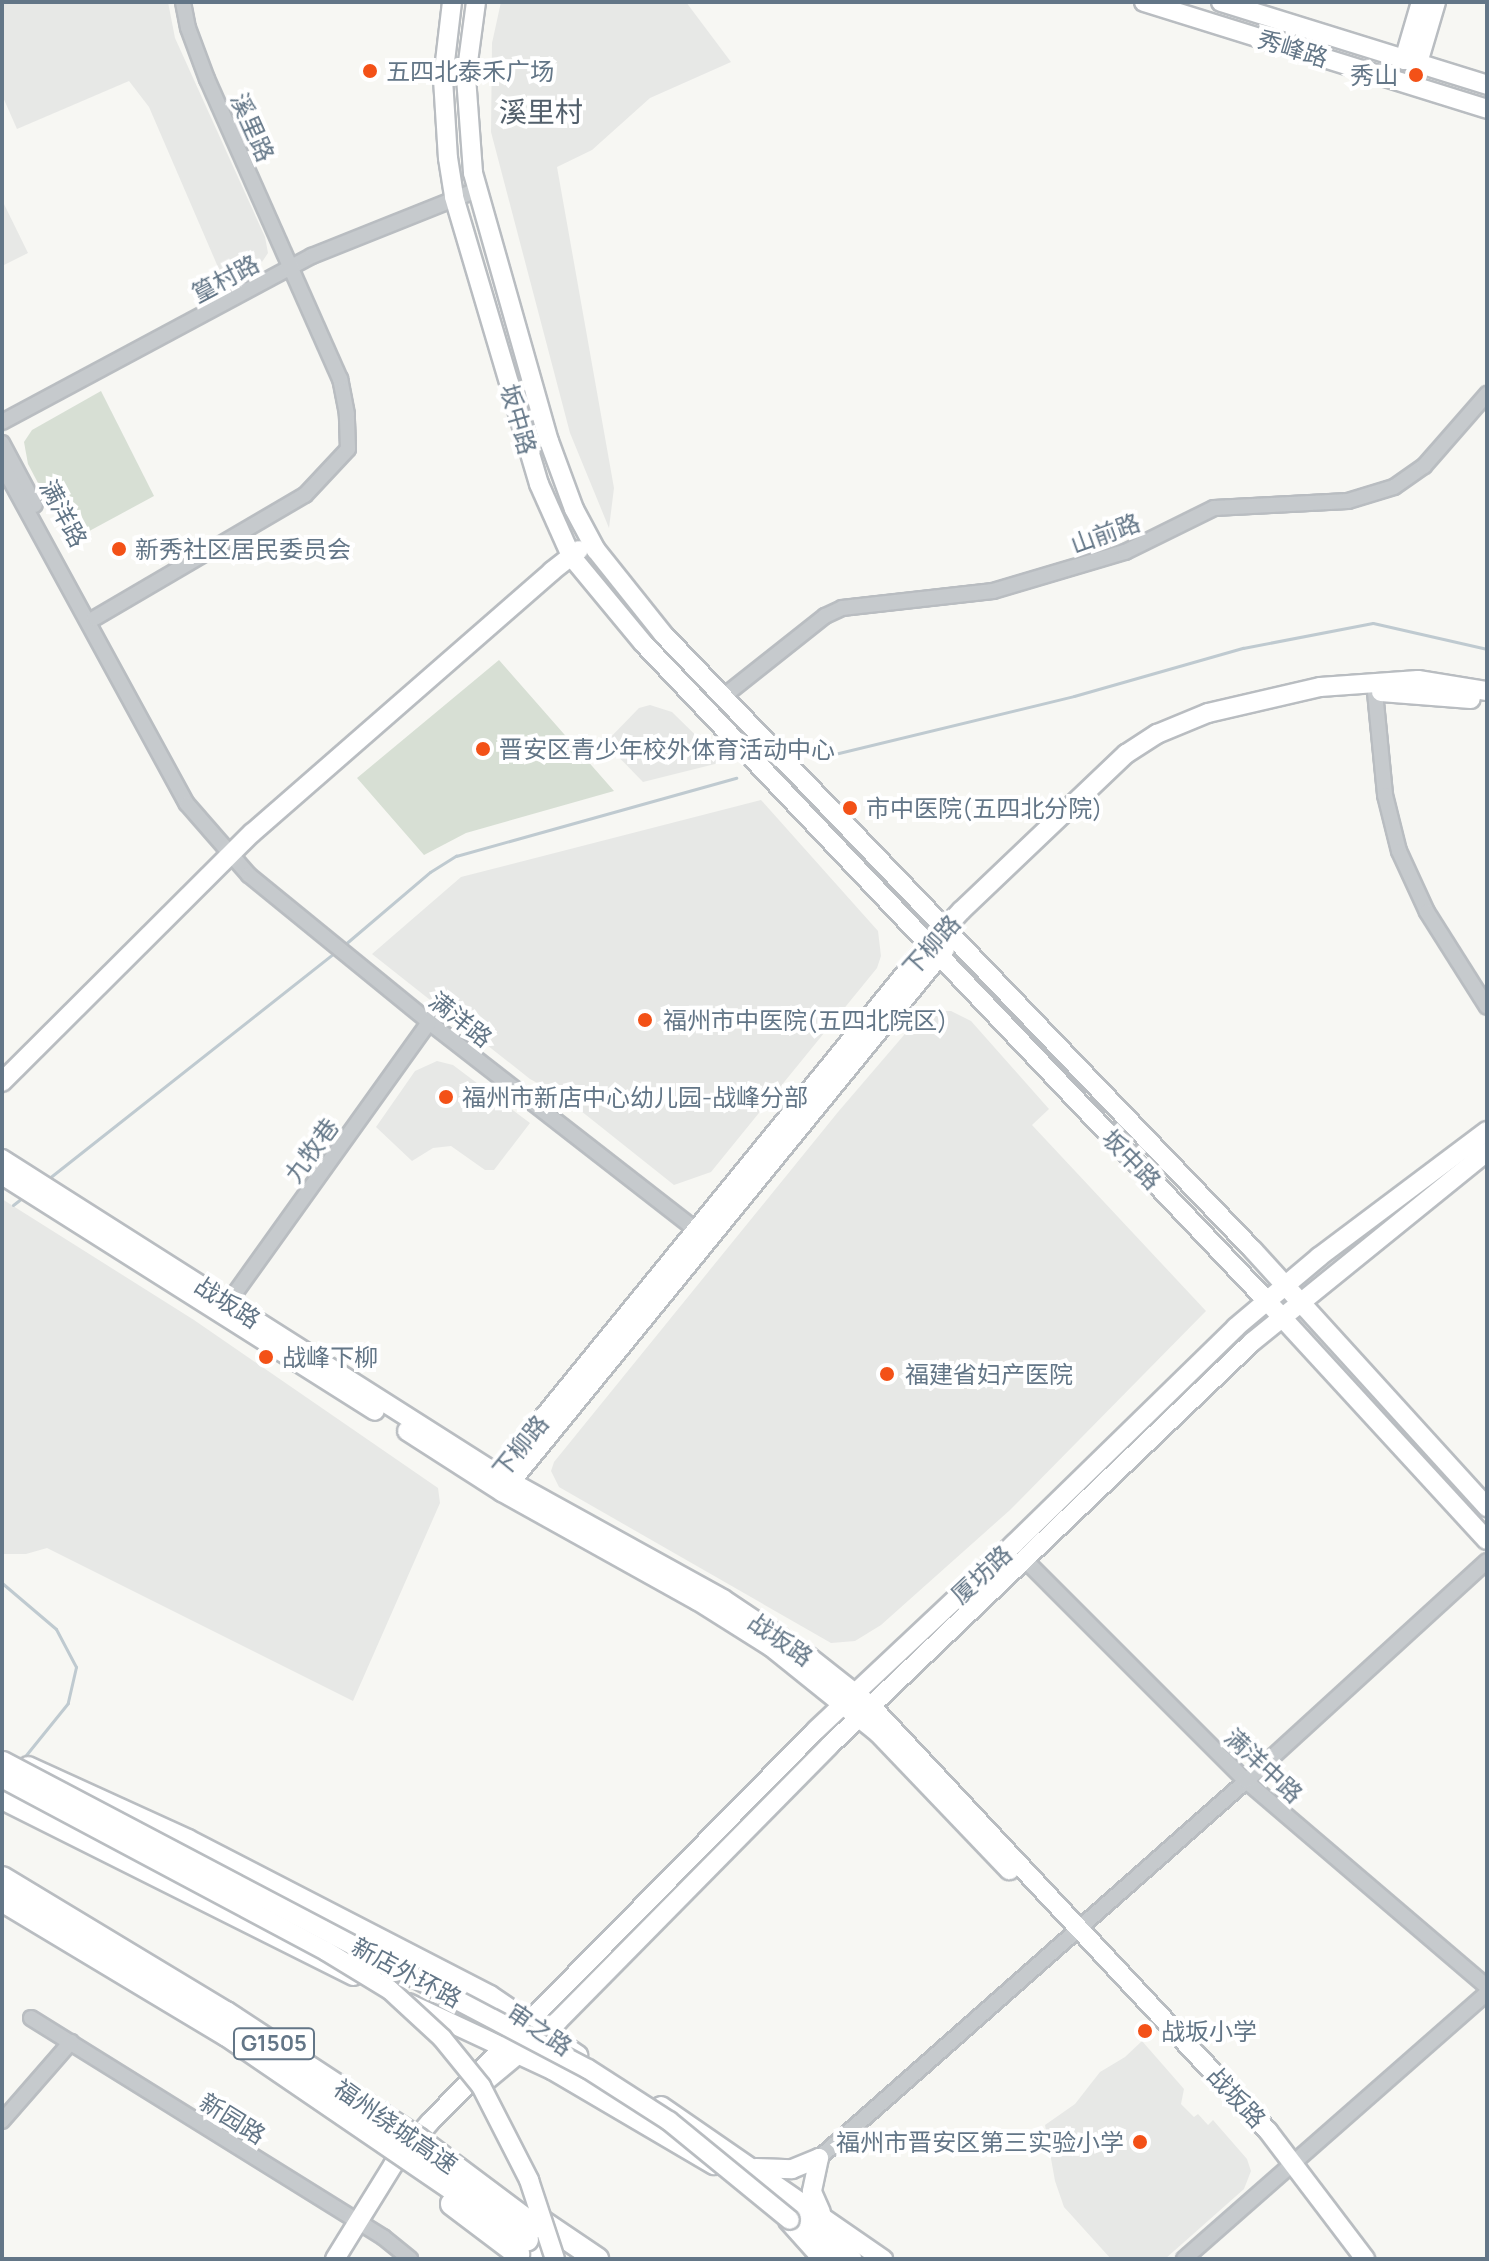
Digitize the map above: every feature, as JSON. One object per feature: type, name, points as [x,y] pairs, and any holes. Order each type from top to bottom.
[{"type":"highway","name":"福州绕城高速","points":[[2,1878],[226,2013],[418,2139],[553,2259]]},
{"type":"highway","name":"福州绕城高速","points":[[2,1900],[227,2035],[529,2240],[578,2259]]},
{"type":"highway","points":[[790,2220],[827,2259]]},
{"type":"highway","points":[[529,2240],[597,2259]]},
{"type":"main road","name":"坂中路","points":[[452,2],[443,79],[454,197],[528,450],[568,551],[610,607],[1266,1300],[1487,1540]]},
{"type":"main road","name":"坂中路","points":[[476,2],[468,45],[465,97],[477,190],[552,452],[588,538],[634,602],[1285,1284],[1487,1507]]},
{"type":"main road","name":"秀峰路","points":[[1144,2],[1487,109]]},
{"type":"main road","name":"秀峰路","points":[[1221,2],[1487,85]]},
{"type":"main road","points":[[1411,61],[1421,2]]},
{"type":"main road","points":[[1411,61],[1436,2]]},
{"type":"main road","points":[[2,1067],[227,850],[568,551],[588,538]]},
{"type":"main road","name":"下柳路","points":[[500,1483],[950,932],[1125,769],[1163,744],[1194,729],[1244,714],[1374,687],[1435,681],[1487,691]]},
{"type":"main road","name":"下柳路","points":[[1374,687],[1487,702]]},
{"type":"main road","points":[[2,1082],[227,850]]},
{"type":"main road","name":"厦坊路","points":[[362,2224],[429,2141],[510,2050],[535,2028],[849,1698],[1266,1300],[1487,1131]]},
{"type":"main road","name":"厦坊路","points":[[535,2028],[558,2021],[865,1711],[1281,1316],[1487,1152]]},
{"type":"main road","points":[[2,1159],[28,1184]]},
{"type":"main road","points":[[2,1175],[28,1184],[48,1196]]},
{"type":"main road","name":"战坂路","points":[[48,1196],[228,1303],[500,1483]]},
{"type":"main road","name":"战坂路","points":[[48,1196],[500,1483],[723,1599],[849,1698],[865,1711],[892,1745],[1075,1931],[1291,2166],[1365,2259]]},
{"type":"main road","name":"审之路","points":[[3,1757],[188,1839],[490,1995],[535,2028],[754,2168],[883,2259]]},
{"type":"main road","name":"新店外环路","points":[[3,1757],[588,2069],[669,2121],[790,2220]]},
{"type":"main road","name":"新店外环路","points":[[2,1778],[326,1951],[390,1990],[442,2038],[481,2086],[529,2180],[553,2259]]},
{"type":"main road","name":"审之路","points":[[5,1801],[510,2050],[759,2191],[852,2259]]},
{"type":"main road","points":[[754,2168],[792,2169],[819,2158]]},
{"type":"main road","points":[[819,2158],[812,2192],[825,2217]]},
{"type":"main road","name":"战坂路","points":[[1291,2166],[1351,2259]]},
{"type":"main road","points":[[335,2259],[362,2224]]},
{"type":"main road","points":[[349,2259],[362,2224]]},
{"type":"street","name":"溪里路","points":[[95,618],[305,495],[348,449],[347,414],[340,379],[207,79],[188,28],[183,2]]},
{"type":"street","name":"篁村路","points":[[2,422],[291,268],[454,197],[477,190]]},
{"type":"street","name":"山前路","points":[[724,696],[836,610],[875,602],[963,597],[993,591],[1125,552],[1214,508],[1348,501],[1394,487],[1424,466],[1487,394]]},
{"type":"street","name":"满洋路","points":[[2,443],[195,799],[198,816]]},
{"type":"street","name":"满洋路","points":[[2,465],[187,804],[249,875],[429,1022],[704,1235]]},
{"type":"street","points":[[1374,687],[1385,795],[1399,851],[1427,912],[1487,1007]]},
{"type":"street","name":"九牧巷","points":[[228,1303],[429,1022]]},
{"type":"street","name":"满洋中路","points":[[1025,1560],[1246,1781],[1487,1990]]},
{"type":"street","points":[[819,2158],[1246,1781],[1487,1561]]},
{"type":"street","points":[[1184,2259],[1487,1990]]},
{"type":"street","name":"新园路","points":[[31,2018],[362,2224],[410,2259]]},
{"type":"street","points":[[2,2121],[71,2042]]},
{"type":"shaded area","points":[[2,2],[168,2],[175,38],[265,237],[268,253],[262,262],[224,281],[149,107],[129,81],[17,129],[2,95]]},
{"type":"shaded area","points":[[501,2],[686,2],[731,62],[650,98],[592,150],[557,167],[614,488],[609,528],[570,433],[491,132],[492,43]]},
{"type":"shaded area","points":[[2,200],[28,253],[2,266]]},
{"type":"shaded area","points":[[101,391],[154,496],[69,542],[28,464],[24,442],[32,430]]},
{"type":"shaded area","name":"晋安区青少年校外体育活动中心","points":[[499,660],[614,791],[466,833],[424,855],[357,778]]},
{"type":"shaded area","points":[[650,705],[672,712],[723,762],[643,782],[605,743],[639,708]]},
{"type":"shaded area","name":"福州市中医院(五四北院区)","points":[[761,800],[878,931],[881,956],[877,968],[711,1172],[674,1185],[566,1099],[530,1079],[372,954],[461,877]]},
{"type":"shaded area","name":"福建省妇产医院","points":[[933,1011],[951,1011],[971,1021],[1049,1109],[1032,1125],[1206,1311],[1010,1510],[881,1625],[855,1641],[831,1643],[559,1487],[551,1471],[554,1462],[838,1112],[916,1021]]},
{"type":"shaded area","name":"福州市新店中心幼儿园-战峰分部","points":[[437,1061],[453,1065],[530,1123],[494,1170],[485,1170],[451,1146],[433,1148],[412,1161],[376,1127],[415,1071]]},
{"type":"shaded area","points":[[2,1199],[194,1320],[438,1488],[440,1503],[353,1701],[47,1548],[26,1554],[2,1554]]},
{"type":"shaded area","name":"福州市晋安区第三实验小学","points":[[1142,2041],[1184,2089],[1181,2104],[1194,2117],[1198,2114],[1208,2125],[1213,2120],[1247,2159],[1251,2171],[1244,2189],[1165,2259],[1111,2259],[1064,2207],[1055,2181],[1045,2125],[1075,2104],[1100,2072],[1125,2057]]},
{"type":"waterway","points":[[818,758],[1074,696],[1243,648],[1373,623],[1487,649]]},
{"type":"waterway","points":[[343,946],[430,872],[456,856],[736,778]]},
{"type":"waterway","points":[[48,1179],[337,951]]},
{"type":"waterway","points":[[13,1205],[22,1198]]},
{"type":"waterway","points":[[2,1583],[56,1629],[76,1667],[68,1703],[22,1760]]},
{"type":"place","name":"五四北泰禾广场","points":[[370,71]]},
{"type":"place","name":"秀山","points":[[1416,75]]},
{"type":"place","name":"新秀社区居民委员会","points":[[119,549]]},
{"type":"place","name":"晋安区青少年校外体育活动中心","points":[[483,749]]},
{"type":"place","name":"市中医院(五四北分院)","points":[[850,808]]},
{"type":"place","name":"福州市中医院(五四北院区)","points":[[645,1020]]},
{"type":"place","name":"福州市新店中心幼儿园-战峰分部","points":[[446,1097]]},
{"type":"place","name":"战峰下柳","points":[[266,1357]]},
{"type":"place","name":"福建省妇产医院","points":[[887,1374]]},
{"type":"place","name":"战坂小学","points":[[1145,2031]]},
{"type":"place","name":"福州市晋安区第三实验小学","points":[[1140,2142]]},
{"type":"district","name":"溪里村","points":[[541,111]]}]
